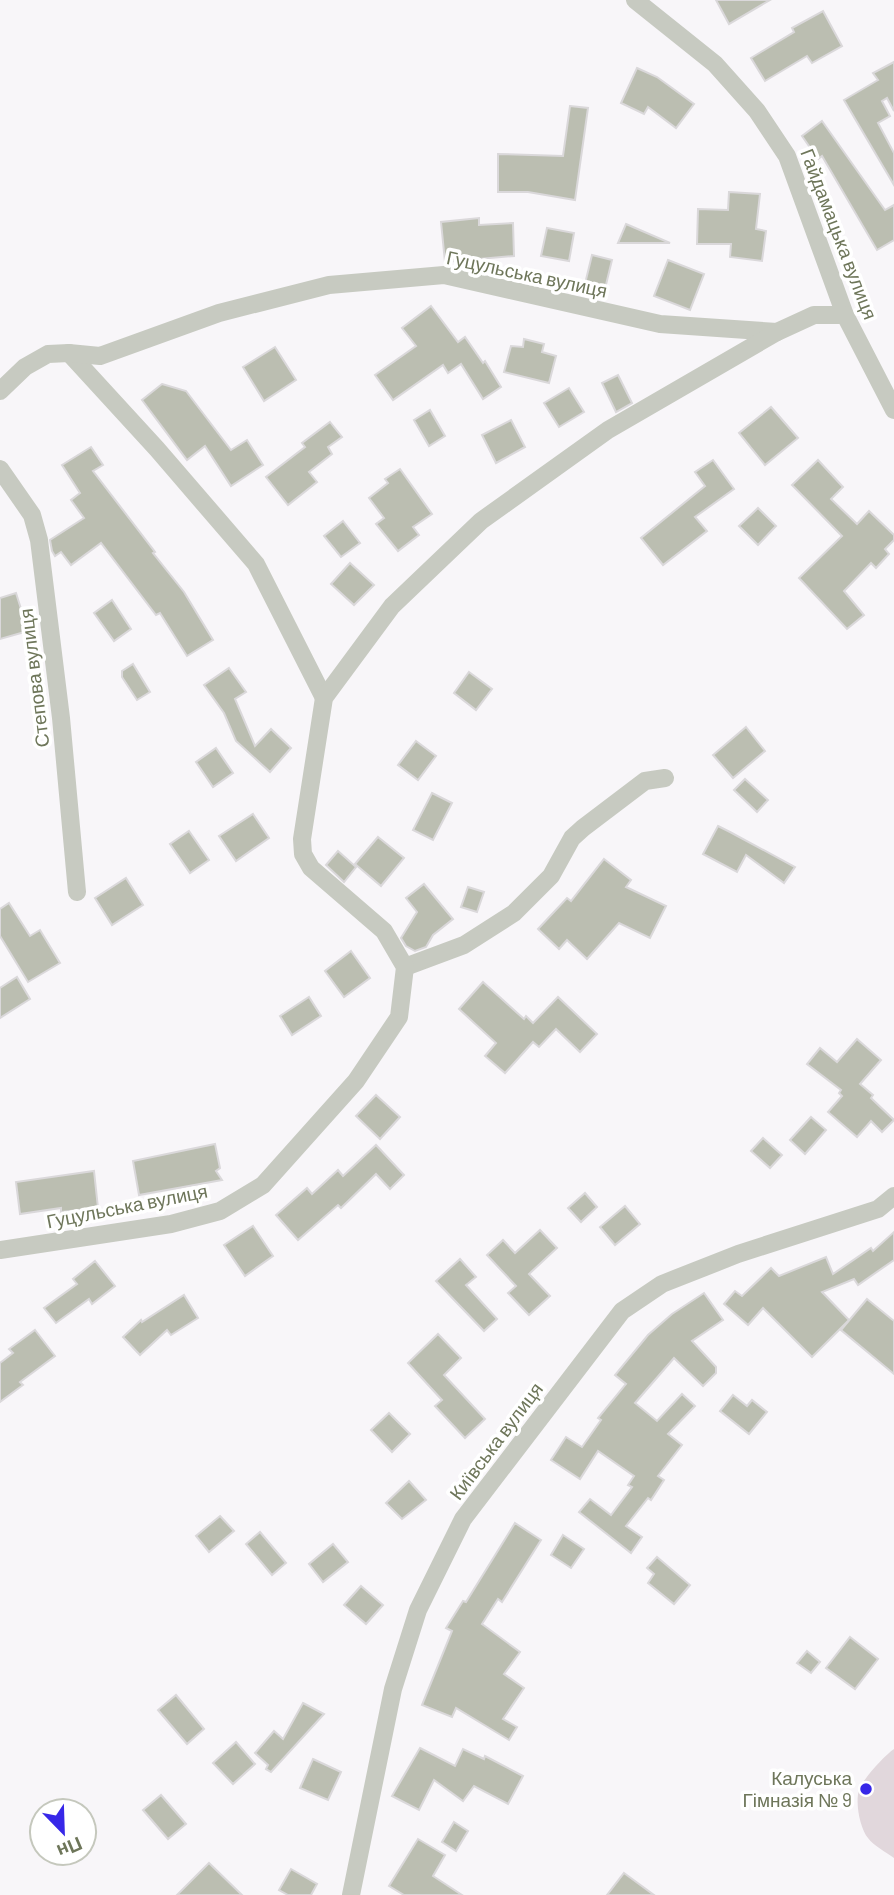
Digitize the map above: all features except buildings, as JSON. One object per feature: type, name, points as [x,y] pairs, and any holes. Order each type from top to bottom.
[{"type":"street","name":"Гайдамацька вулиця","points":[[635,0],[715,64],[758,111],[787,156],[845,315],[893,407]]},
{"type":"street","name":"Гуцульська вулиця","points":[[0,391],[25,367],[48,355],[69,353],[100,356],[219,313],[329,285],[444,275],[660,324],[777,332]]},
{"type":"street","name":"Гуцульська вулиця","points":[[0,1250],[171,1224],[220,1211],[263,1185],[356,1081],[399,1017],[405,967],[384,931],[311,868],[303,854],[302,839],[324,698],[392,606],[481,521],[608,430],[777,332],[814,315],[845,315]]},
{"type":"street","points":[[69,353],[157,449],[256,564],[324,698]]},
{"type":"street","name":"Степова вулиця","points":[[0,469],[32,515],[39,540],[61,718],[77,892]]},
{"type":"street","points":[[405,967],[464,945],[514,913],[551,876],[572,838],[583,828],[645,781],[665,778]]},
{"type":"street","name":"Київська вулиця","points":[[351,1895],[394,1689],[418,1610],[463,1519],[622,1311],[662,1284],[738,1254],[877,1209],[894,1196]]},
{"type":"shaded area","points":[[894,1749],[894,1858],[873,1844],[865,1834],[858,1802],[859,1790],[865,1780]]},
{"type":"place","name":"Калуська Гімназія № 9","points":[[866,1789]]}]
